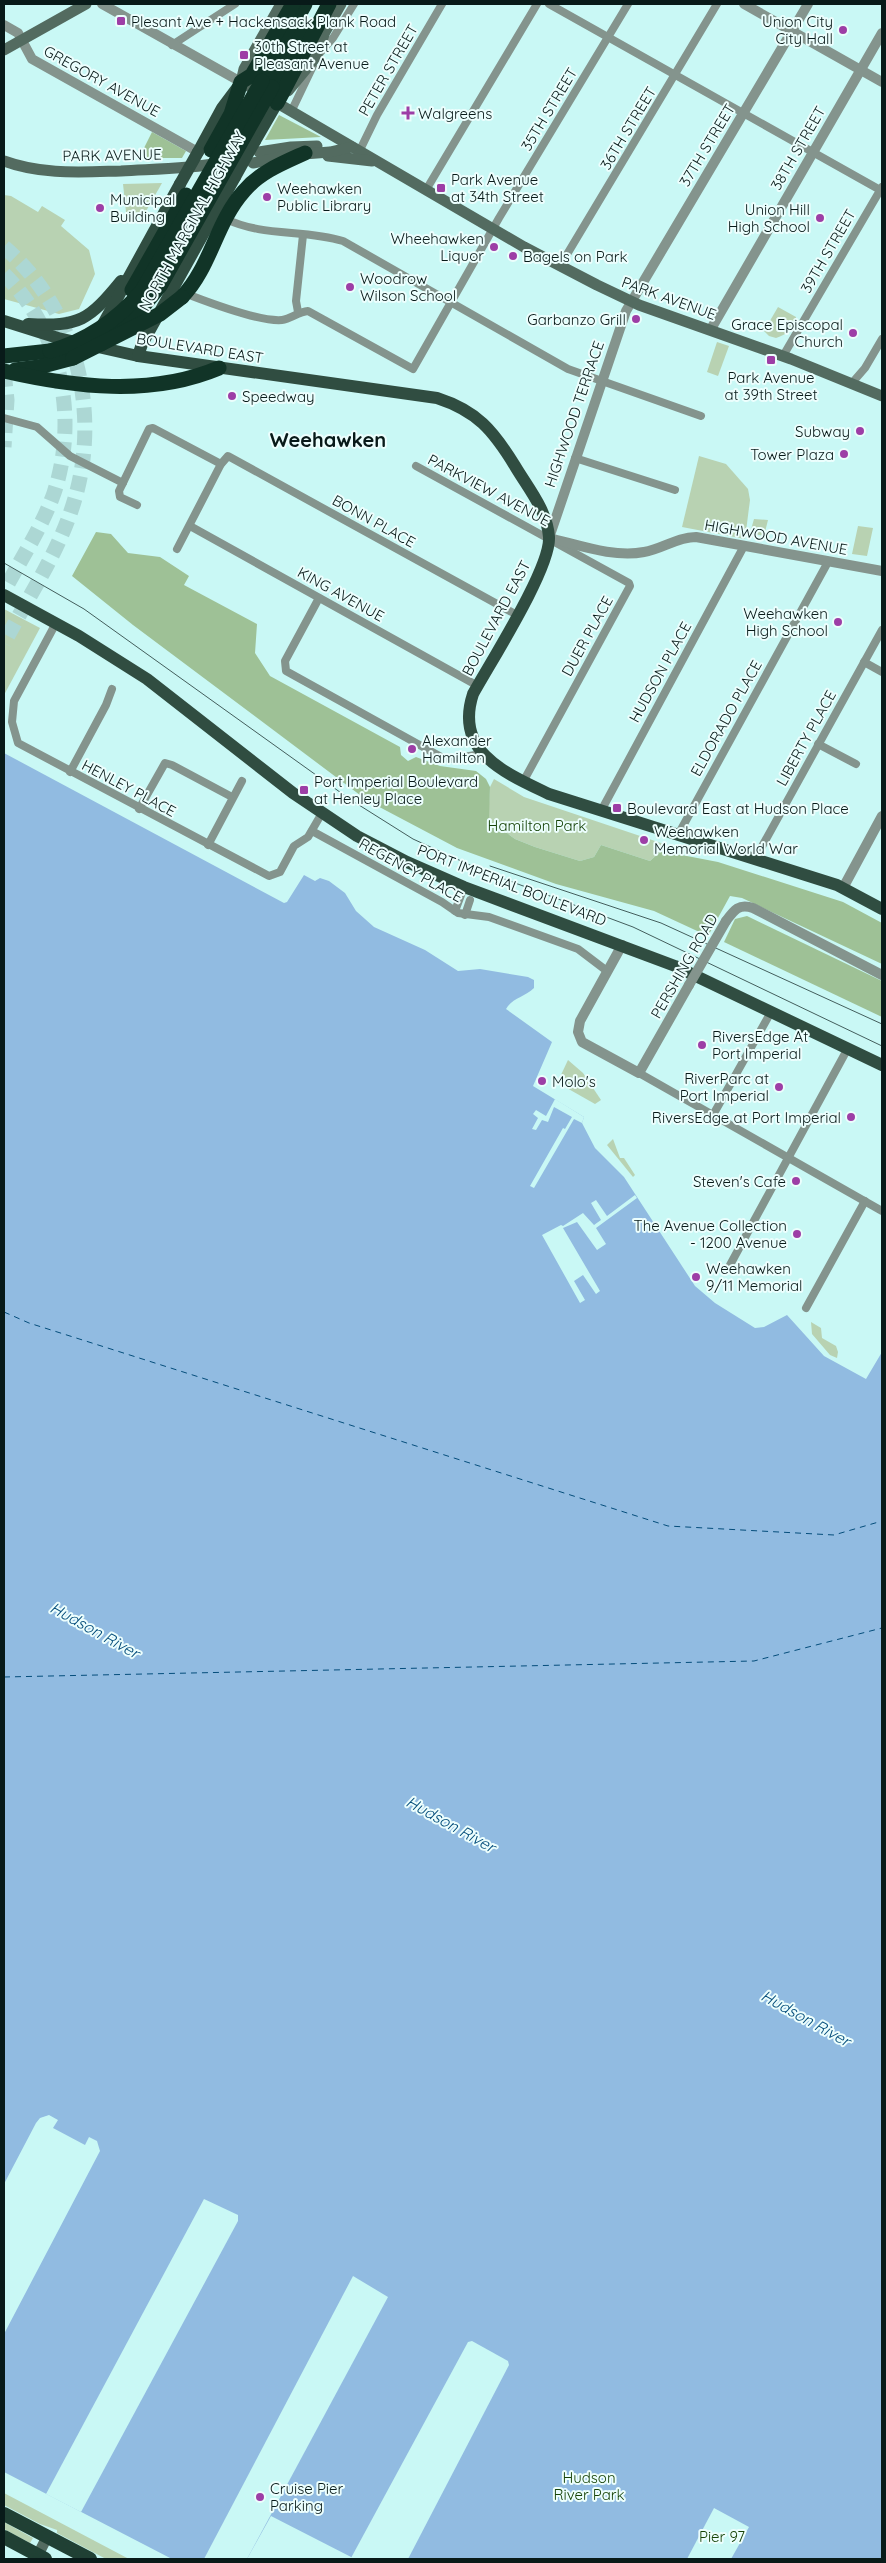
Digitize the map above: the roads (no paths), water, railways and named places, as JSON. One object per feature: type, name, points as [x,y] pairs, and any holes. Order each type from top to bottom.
[{"type":"highway","points":[[262,90],[252,75],[293,4]]},
{"type":"highway","points":[[96,345],[136,316],[160,286],[305,4]]},
{"type":"highway","points":[[4,356],[50,351],[80,340],[109,323],[130,304],[152,277],[262,90],[319,4]]},
{"type":"highway","points":[[109,323],[132,290],[204,151],[231,114],[262,90],[329,4]]},
{"type":"highway","points":[[4,371],[39,367],[73,358],[165,311],[187,296],[240,195],[252,183],[273,168],[305,153]]},
{"type":"highway","points":[[226,219],[235,177]]},
{"type":"highway","points":[[4,371],[65,384],[145,386],[188,380],[219,368]]},
{"type":"highway","points":[[4,2514],[90,2559]]},
{"type":"highway","points":[[4,2537],[39,2558]]},
{"type":"main road","points":[[4,50],[86,4]]},
{"type":"main road","points":[[281,4],[244,69],[262,90],[316,58],[325,32],[341,4]]},
{"type":"main road","name":"PARK AVENUE","points":[[262,90],[292,112],[376,162],[560,266],[631,301],[783,356],[882,396]]},
{"type":"main road","name":"NORTH MARGINAL HIGHWAY","points":[[138,356],[142,344],[235,177],[257,146],[262,90]]},
{"type":"main road","name":"PARK AVENUE","points":[[257,146],[355,149]]},
{"type":"main road","points":[[253,163],[305,153],[355,149]]},
{"type":"main road","points":[[96,345],[137,261],[180,184],[204,151]]},
{"type":"main road","points":[[305,153],[376,162]]},
{"type":"main road","name":"PARK AVENUE","points":[[4,161],[25,168],[64,172],[176,169],[222,163]]},
{"type":"main road","points":[[6,322],[51,325],[77,322],[96,310],[137,261]]},
{"type":"main road","name":"BOULEVARD EAST","points":[[6,322],[138,356],[436,398],[455,404],[480,420],[501,444],[541,508],[549,538],[541,571],[478,686],[468,711],[468,728],[481,754],[523,782],[549,794],[843,888],[882,909]]},
{"type":"main road","name":"PORT IMPERIAL BOULEVARD","points":[[4,595],[56,622],[147,679],[322,813],[357,836],[407,862],[464,887],[675,966],[882,1065]]},
{"type":"main road","points":[[39,2558],[47,2537]]},
{"type":"street","points":[[102,4],[172,45],[262,90]]},
{"type":"street","points":[[172,45],[235,4]]},
{"type":"street","points":[[292,112],[316,58],[333,38],[354,4]]},
{"type":"street","name":"PETER STREET","points":[[355,149],[442,4]]},
{"type":"street","points":[[426,190],[537,4]]},
{"type":"street","points":[[550,4],[882,189]]},
{"type":"street","name":"35TH STREET","points":[[298,312],[308,311],[316,314],[414,369],[494,229],[628,4]]},
{"type":"street","name":"36TH STREET","points":[[560,266],[717,4]]},
{"type":"street","points":[[744,4],[882,82]]},
{"type":"street","name":"37TH STREET","points":[[631,301],[808,4]]},
{"type":"street","name":"GREGORY AVENUE","points":[[4,25],[18,33],[32,59],[204,151]]},
{"type":"street","name":"38TH STREET","points":[[711,329],[882,34]]},
{"type":"street","name":"39TH STREET","points":[[783,356],[882,189]]},
{"type":"street","points":[[226,219],[258,230],[328,237],[347,243],[568,369],[701,416]]},
{"type":"street","points":[[187,296],[274,320],[285,320],[298,312],[296,301],[303,235]]},
{"type":"street","name":"HIGHWOOD TERRACE","points":[[549,538],[601,381],[631,301]]},
{"type":"street","points":[[852,383],[865,368],[882,339]]},
{"type":"street","points":[[4,418],[37,427],[70,456],[122,483]]},
{"type":"street","points":[[137,505],[119,495],[122,483],[148,429],[153,428],[221,464],[177,549]]},
{"type":"street","name":"BONN PLACE","points":[[221,464],[228,456],[517,615]]},
{"type":"street","points":[[575,458],[675,490]]},
{"type":"street","name":"PARKVIEW AVENUE","points":[[416,466],[549,538]]},
{"type":"street","name":"KING AVENUE","points":[[190,526],[478,686]]},
{"type":"street","name":"HIGHWOOD AVENUE","points":[[549,538],[625,554],[645,552],[687,537],[882,571]]},
{"type":"street","name":"DUER PLACE","points":[[523,782],[630,586],[629,583],[549,538]]},
{"type":"street","name":"HUDSON PLACE","points":[[601,811],[744,546]]},
{"type":"street","name":"ELDORADO PLACE","points":[[678,835],[828,562]]},
{"type":"street","points":[[319,598],[285,662],[286,671],[443,758],[452,760],[481,754]]},
{"type":"street","name":"HENLEY PLACE","points":[[56,622],[14,701],[12,722],[18,743],[139,809],[269,876],[280,872],[294,846],[312,831],[322,813]]},
{"type":"street","name":"LIBERTY PLACE","points":[[755,860],[882,630]]},
{"type":"street","points":[[864,662],[882,672]]},
{"type":"street","points":[[70,772],[106,705],[112,689]]},
{"type":"street","points":[[818,744],[856,764]]},
{"type":"street","points":[[139,809],[164,763],[172,765],[232,797]]},
{"type":"street","points":[[208,845],[242,781]]},
{"type":"street","points":[[843,888],[882,816]]},
{"type":"street","name":"REGENCY PLACE","points":[[312,831],[434,897],[455,911],[490,918],[578,949],[607,972]]},
{"type":"street","points":[[455,911],[464,887]]},
{"type":"street","points":[[465,914],[470,900]]},
{"type":"street","name":"PERSHING ROAD","points":[[640,1073],[726,921],[738,907],[745,905],[753,908],[882,975]]},
{"type":"street","points":[[622,945],[580,1021],[578,1032],[582,1042],[882,1211]]},
{"type":"street","points":[[712,1115],[771,1012]]},
{"type":"street","points":[[730,1265],[848,1048]]},
{"type":"street","points":[[806,1308],[866,1201]]},
{"type":"water","name":"Hudson River","points":[[4,753],[284,903],[287,902],[304,875],[315,881],[320,878],[329,881],[345,893],[356,911],[374,927],[425,950],[458,971],[480,969],[528,977],[534,980],[534,988],[512,1002],[506,1009],[552,1042],[533,1086],[584,1117],[582,1123],[595,1148],[624,1177],[695,1286],[715,1303],[755,1328],[764,1327],[787,1315],[824,1356],[866,1379],[882,1352],[882,2559],[355,2559],[271,2516],[247,2559],[172,2559],[4,2472]]},
{"type":"tunnel","points":[[4,247],[30,273],[51,302],[67,334],[78,368],[84,404],[85,440],[80,476],[65,528],[4,643]]},
{"type":"tunnel","points":[[4,274],[24,297],[39,322],[51,348],[60,376],[64,405],[65,435],[61,464],[49,506],[4,591]]},
{"type":"tunnel","points":[[4,372],[7,400],[4,447]]},
{"type":"tram line","points":[[4,563],[84,609],[351,800],[413,839],[483,871],[633,927],[882,1046]]},
{"type":"tram line","points":[[490,866],[661,923],[882,1024]]},
{"type":"place","name":"Plesant Ave + Hackensack Plank Road","points":[[121,21]]},
{"type":"place","name":"Union City City Hall","points":[[843,30]]},
{"type":"place","name":"30th Street at Pleasant Avenue","points":[[244,55]]},
{"type":"place","name":"Walgreens","points":[[408,113]]},
{"type":"place","name":"Park Avenue at 34th Street","points":[[441,188]]},
{"type":"place","name":"Weehawken Public Library","points":[[267,197]]},
{"type":"place","name":"Municipal Building","points":[[100,208]]},
{"type":"place","name":"Union Hill High School","points":[[820,218]]},
{"type":"place","name":"Wheehawken Liquor","points":[[494,247]]},
{"type":"place","name":"Bagels on Park","points":[[513,256]]},
{"type":"place","name":"Woodrow Wilson School","points":[[350,287]]},
{"type":"place","name":"Garbanzo Grill","points":[[636,319]]},
{"type":"place","name":"Grace Episcopal Church","points":[[853,333]]},
{"type":"place","name":"Park Avenue at 39th Street","points":[[771,360]]},
{"type":"place","name":"Speedway","points":[[232,396]]},
{"type":"place","name":"Subway","points":[[860,431]]},
{"type":"place","name":"Tower Plaza","points":[[844,454]]},
{"type":"place","name":"Weehawken High School","points":[[838,622]]},
{"type":"place","name":"Alexander Hamilton","points":[[412,749]]},
{"type":"place","name":"Port Imperial Boulevard at Henley Place","points":[[304,790]]},
{"type":"place","name":"Boulevard East at Hudson Place","points":[[617,808]]},
{"type":"place","name":"Weehawken Memorial World War","points":[[644,840]]},
{"type":"place","name":"RiversEdge At Port Imperial","points":[[702,1045]]},
{"type":"place","name":"Molo's","points":[[542,1081]]},
{"type":"place","name":"RiverParc at Port Imperial","points":[[779,1087]]},
{"type":"place","name":"RiversEdge at Port Imperial","points":[[851,1117]]},
{"type":"place","name":"Steven's Cafe","points":[[796,1181]]},
{"type":"place","name":"The Avenue Collection - 1200 Avenue","points":[[797,1234]]},
{"type":"place","name":"Weehawken 9/11 Memorial","points":[[696,1277]]},
{"type":"place","name":"Cruise Pier Parking","points":[[260,2497]]},
{"type":"district","name":"Weehawken","points":[[328,439]]},
{"type":"park label","name":"Hamilton Park","points":[[537,825]]},
{"type":"park label","name":"Hudson River Park","points":[[589,2486]]},
{"type":"park label","name":"Pier 97","points":[[722,2536]]}]
